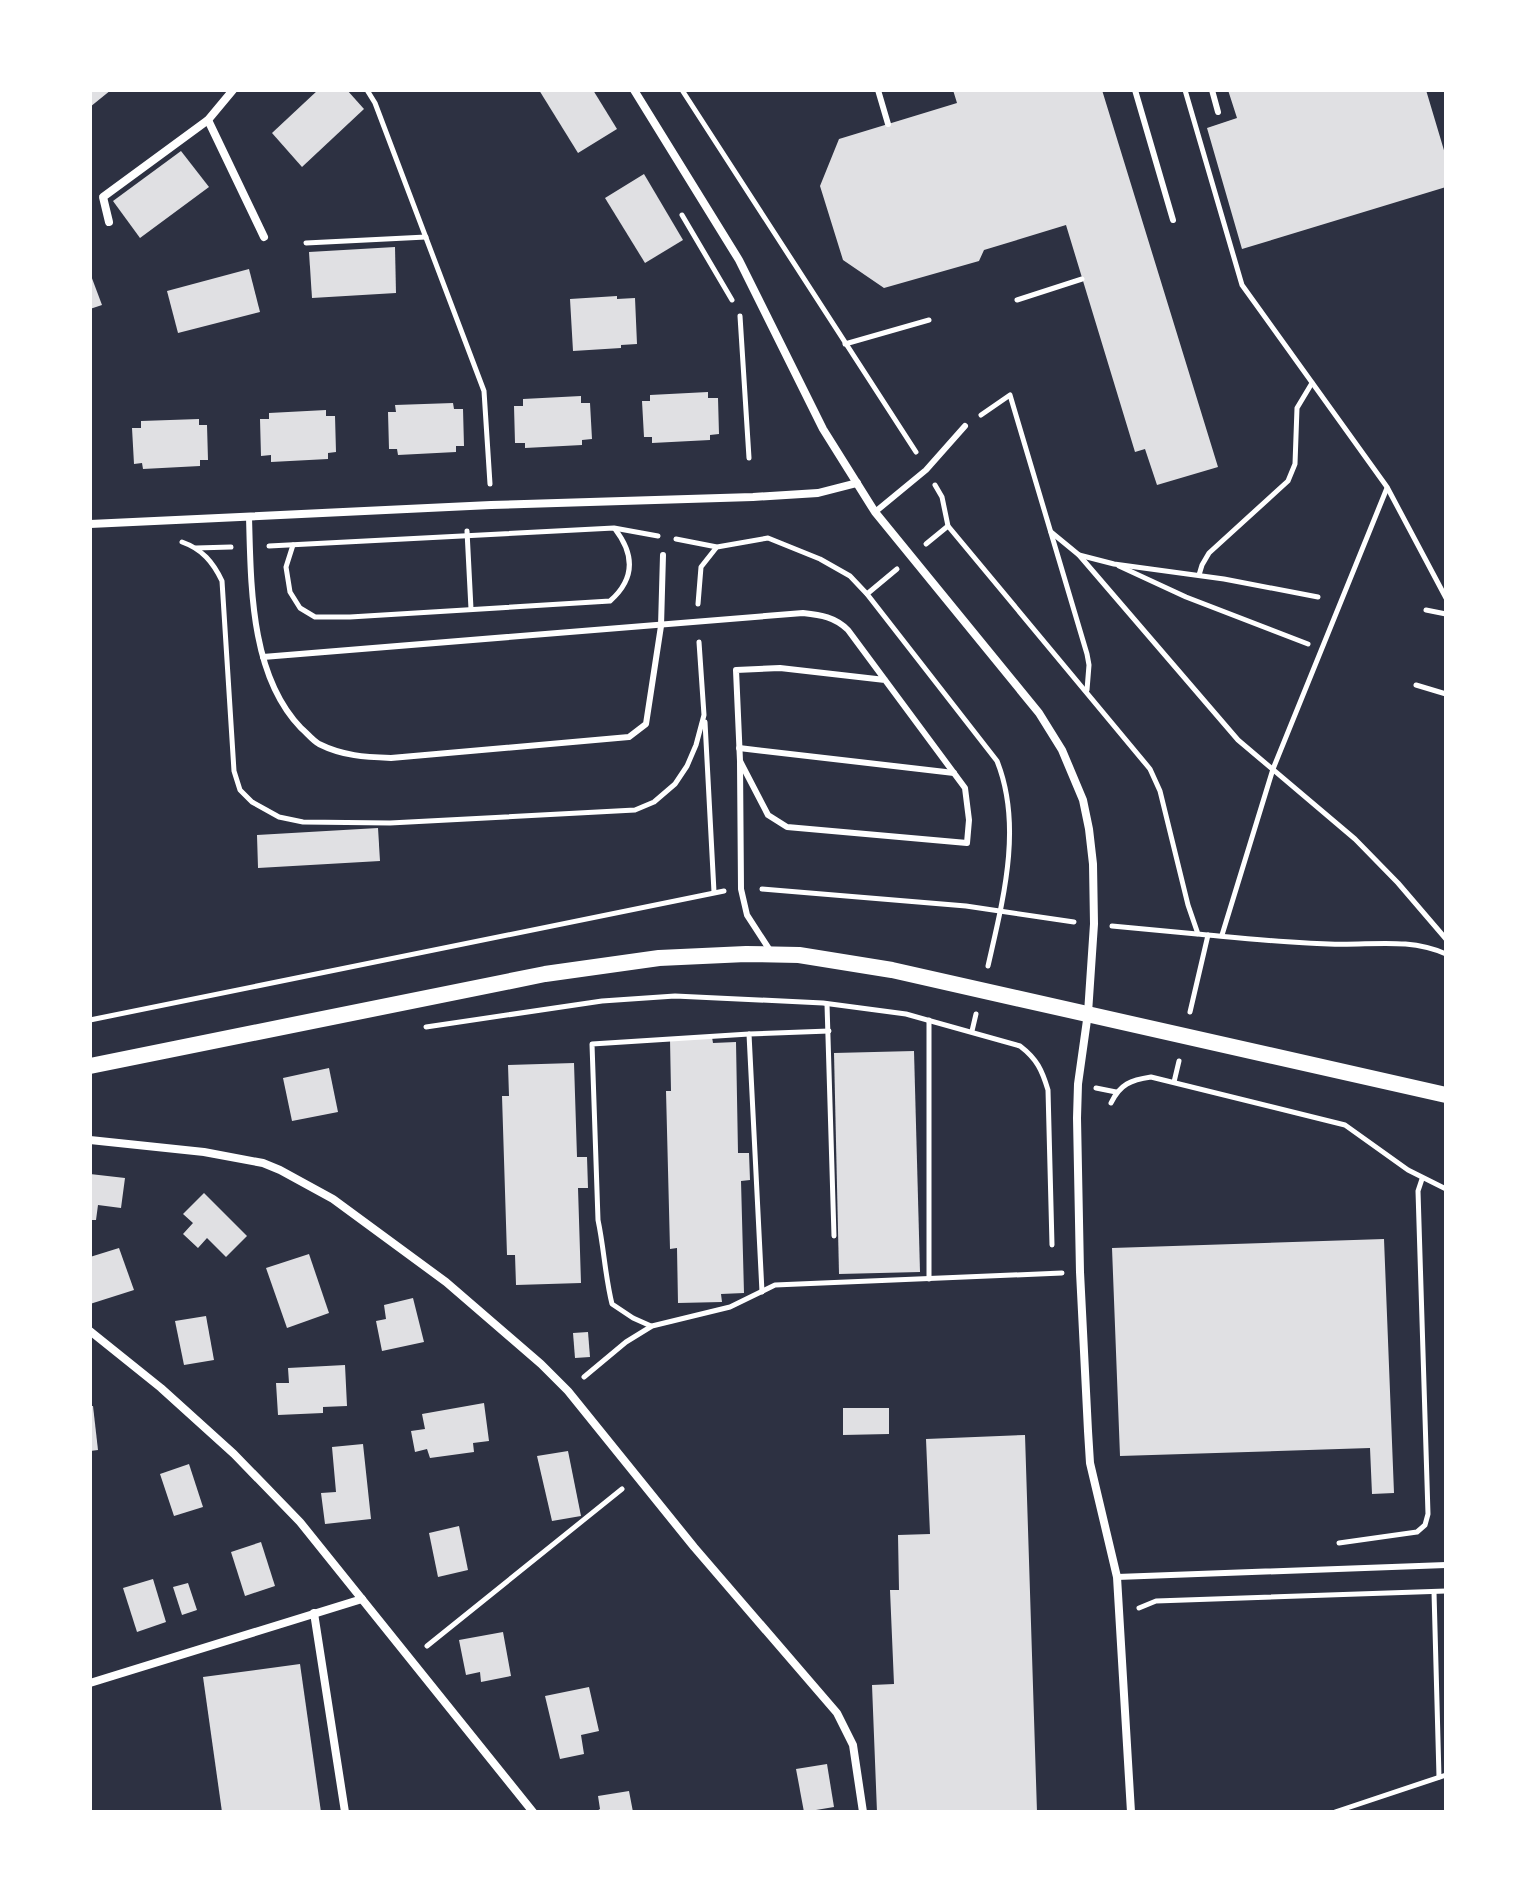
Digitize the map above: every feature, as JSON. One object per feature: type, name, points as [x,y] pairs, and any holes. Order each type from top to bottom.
[{"type":"main road","points":[[90,1066],[575,969],[659,958],[799,955],[892,970],[1446,1095]]},
{"type":"street","points":[[109,222],[103,197],[208,120],[233,90]]},
{"type":"street","points":[[636,91],[739,260],[823,429],[875,512],[1039,713],[1073,774],[1089,829],[1093,864],[1094,952],[1078,1084],[1080,1272],[1090,1463],[1117,1577],[1131,1812]]},
{"type":"street","points":[[208,120],[264,237]]},
{"type":"street","points":[[90,524],[465,506],[753,497],[818,493],[857,483]]},
{"type":"street","points":[[90,1140],[244,1159],[280,1170],[333,1199],[446,1282],[541,1364],[568,1391],[694,1547],[837,1713],[853,1745],[863,1812]]},
{"type":"street","points":[[90,1331],[161,1388],[234,1454],[300,1522],[533,1812]]},
{"type":"street","points":[[90,1683],[362,1599]]},
{"type":"street","points":[[314,1613],[345,1812]]},
{"type":"lane","points":[[878,90],[888,124]]},
{"type":"lane","points":[[1135,90],[1173,220]]},
{"type":"lane","points":[[1212,90],[1218,112]]},
{"type":"lane","points":[[875,512],[926,470],[965,426]]},
{"type":"lane","points":[[249,517],[256,617],[263,657],[278,695],[295,721],[317,743],[353,757],[391,758],[629,737],[646,724],[661,626],[663,555]]},
{"type":"lane","points":[[263,657],[803,613],[823,615],[840,622],[848,630],[965,788],[969,820],[967,843],[787,827],[768,815],[740,761]]},
{"type":"lane","points":[[773,955],[747,915],[741,889],[736,670],[780,668],[885,680]]},
{"type":"lane","points":[[739,748],[954,773]]},
{"type":"lane","points":[[1117,1577],[1446,1565]]},
{"type":"path","points":[[367,90],[375,103],[484,391],[491,505]]},
{"type":"path","points":[[682,90],[926,470],[942,497],[948,526],[1150,769],[1160,791],[1198,934],[1331,944],[1386,941],[1429,947],[1446,954]]},
{"type":"path","points":[[1185,90],[1242,285],[1387,487],[1446,598]]},
{"type":"path","points":[[678,208],[733,302]]},
{"type":"path","points":[[306,243],[426,237]]},
{"type":"path","points":[[1017,300],[1082,279]]},
{"type":"path","points":[[740,315],[749,458]]},
{"type":"path","points":[[845,344],[929,320]]},
{"type":"path","points":[[1199,576],[1209,553],[1288,481],[1295,464],[1297,408],[1312,383]]},
{"type":"path","points":[[965,426],[1010,395],[1089,665],[1086,691]]},
{"type":"path","points":[[1222,935],[1273,769],[1387,487]]},
{"type":"path","points":[[465,506],[471,609]]},
{"type":"path","points":[[293,545],[286,567],[290,592],[300,608],[315,617],[471,609],[610,601],[623,589],[629,560],[625,542],[614,528]]},
{"type":"path","points":[[90,1020],[714,892],[769,889],[966,906],[1001,912],[1011,812],[1006,783],[997,761],[850,576],[778,541],[756,539],[717,547],[614,528],[196,548]]},
{"type":"path","points":[[1051,532],[1079,555],[1238,740],[1355,839],[1446,939]]},
{"type":"path","points":[[701,567],[717,547]]},
{"type":"path","points":[[1079,555],[1114,564],[1318,597]]},
{"type":"path","points":[[1114,564],[1186,597],[1308,644]]},
{"type":"path","points":[[1426,610],[1446,614]]},
{"type":"path","points":[[1416,685],[1446,694]]},
{"type":"path","points":[[704,712],[714,892]]},
{"type":"path","points":[[415,1029],[602,1001],[675,996],[827,1004],[929,1020],[1020,1046],[1041,1067],[1048,1090],[1052,1245]]},
{"type":"path","points":[[827,1004],[834,1236]]},
{"type":"path","points":[[929,1020],[929,1279]]},
{"type":"path","points":[[652,1326],[612,1304],[605,1277],[598,1220],[592,1044],[829,1031]]},
{"type":"path","points":[[749,1034],[762,1292]]},
{"type":"path","points":[[1111,1103],[1116,1092],[1130,1080],[1151,1077],[1315,1116],[1345,1125],[1422,1179],[1446,1189]]},
{"type":"path","points":[[1339,1543],[1417,1532],[1425,1525],[1428,1514],[1418,1191],[1422,1179]]},
{"type":"path","points":[[568,1391],[626,1342],[652,1326],[730,1307],[775,1285],[1080,1272]]},
{"type":"path","points":[[408,1660],[638,1476]]},
{"type":"path","points":[[1120,1616],[1156,1601],[1446,1591]]},
{"type":"path","points":[[1335,1812],[1443,1776],[1434,1592]]},
{"type":"building","points":[[90,90],[111,90],[90,107]]},
{"type":"building","points":[[318,90],[347,90],[364,109],[302,167],[272,133]]},
{"type":"building","points":[[539,90],[593,90],[617,129],[578,153]]},
{"type":"building","points":[[953,90],[1102,90],[1218,467],[1157,485],[1145,449],[1135,452],[1066,225],[984,250],[979,261],[884,288],[843,260],[820,186],[839,139],[957,103]]},
{"type":"building","points":[[1228,90],[1426,90],[1446,157],[1446,187],[1242,249],[1207,128],[1237,118]]},
{"type":"building","points":[[181,151],[209,187],[140,238],[113,201]]},
{"type":"building","points":[[644,174],[683,240],[645,263],[605,198]]},
{"type":"building","points":[[395,247],[396,293],[312,298],[309,252]]},
{"type":"building","points":[[249,269],[260,312],[178,333],[167,291]]},
{"type":"building","points":[[90,273],[102,305],[90,309]]},
{"type":"building","points":[[617,296],[617,299],[635,298],[637,344],[573,351],[570,299]]},
{"type":"building","points":[[708,392],[708,398],[718,398],[719,434],[710,435],[710,440],[652,443],[652,437],[644,437],[642,401],[650,401],[650,395]]},
{"type":"building","points":[[581,396],[581,403],[590,403],[592,439],[582,440],[582,445],[525,448],[525,443],[515,443],[514,406],[523,406],[523,399]]},
{"type":"building","points":[[453,403],[454,409],[463,409],[464,446],[456,446],[456,452],[398,455],[397,449],[389,449],[388,412],[396,412],[395,405]]},
{"type":"building","points":[[326,410],[326,416],[335,416],[336,452],[328,453],[328,459],[271,462],[271,455],[261,456],[260,419],[269,419],[269,413]]},
{"type":"building","points":[[199,419],[199,425],[207,425],[208,460],[200,460],[200,466],[143,469],[142,463],[134,464],[132,428],[141,428],[141,421]]},
{"type":"building","points":[[378,828],[380,861],[258,868],[257,835]]},
{"type":"building","points":[[712,1037],[713,1043],[736,1042],[738,1153],[749,1153],[750,1180],[741,1181],[744,1293],[721,1294],[722,1302],[678,1303],[677,1248],[670,1249],[666,1091],[671,1091],[670,1039]]},
{"type":"building","points":[[914,1051],[920,1272],[839,1274],[834,1053]]},
{"type":"building","points":[[574,1063],[577,1157],[587,1157],[588,1188],[578,1188],[581,1283],[516,1285],[515,1255],[507,1255],[502,1096],[509,1096],[508,1065]]},
{"type":"building","points":[[329,1068],[338,1112],[292,1121],[283,1078]]},
{"type":"building","points":[[90,1174],[125,1178],[121,1208],[98,1205],[96,1220],[90,1220]]},
{"type":"building","points":[[204,1193],[247,1236],[226,1257],[207,1238],[198,1248],[183,1234],[193,1223],[183,1214]]},
{"type":"building","points":[[1384,1239],[1394,1493],[1372,1494],[1370,1448],[1120,1456],[1112,1248]]},
{"type":"building","points":[[119,1248],[134,1290],[90,1304],[90,1257]]},
{"type":"building","points":[[309,1254],[329,1313],[287,1328],[266,1268]]},
{"type":"building","points":[[413,1298],[424,1342],[382,1351],[376,1321],[386,1319],[384,1305]]},
{"type":"building","points":[[206,1316],[214,1360],[184,1365],[175,1321]]},
{"type":"building","points":[[588,1332],[590,1357],[575,1358],[573,1333]]},
{"type":"building","points":[[345,1365],[347,1406],[323,1407],[323,1413],[278,1415],[276,1383],[289,1383],[288,1368]]},
{"type":"building","points":[[484,1403],[489,1441],[473,1443],[474,1452],[430,1458],[427,1449],[415,1452],[411,1431],[425,1429],[422,1414]]},
{"type":"building","points":[[90,1406],[93,1406],[98,1450],[90,1451]]},
{"type":"building","points":[[843,1408],[889,1408],[889,1434],[843,1435]]},
{"type":"building","points":[[1025,1435],[1037,1812],[877,1812],[872,1685],[894,1684],[890,1590],[899,1590],[898,1535],[930,1534],[926,1439]]},
{"type":"building","points":[[363,1444],[371,1519],[325,1524],[321,1493],[336,1492],[332,1447]]},
{"type":"building","points":[[568,1451],[581,1516],[552,1521],[537,1456]]},
{"type":"building","points":[[189,1464],[203,1507],[174,1516],[160,1474]]},
{"type":"building","points":[[459,1526],[468,1570],[438,1577],[429,1533]]},
{"type":"building","points":[[261,1542],[275,1586],[245,1596],[231,1552]]},
{"type":"building","points":[[153,1579],[166,1622],[137,1632],[123,1588]]},
{"type":"building","points":[[188,1583],[197,1610],[182,1615],[173,1587]]},
{"type":"building","points":[[503,1632],[511,1676],[481,1682],[480,1672],[466,1675],[459,1640]]},
{"type":"building","points":[[300,1664],[321,1812],[222,1812],[203,1677]]},
{"type":"building","points":[[589,1687],[599,1731],[581,1735],[584,1754],[560,1759],[545,1696]]},
{"type":"building","points":[[827,1764],[834,1807],[804,1812],[796,1769]]},
{"type":"building","points":[[629,1791],[633,1812],[595,1812],[600,1809],[598,1796]]}]
